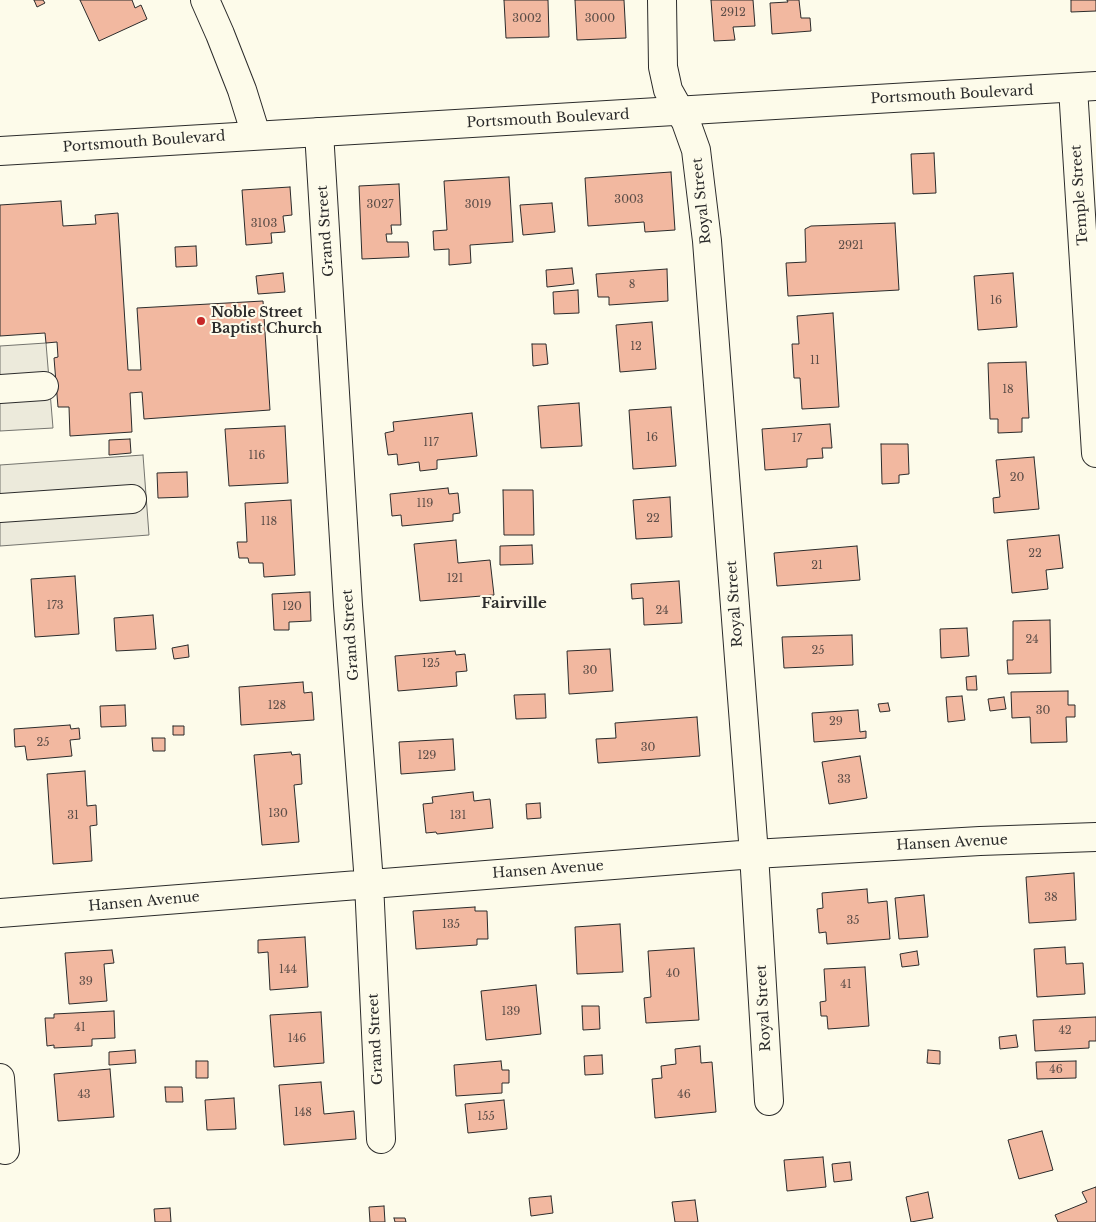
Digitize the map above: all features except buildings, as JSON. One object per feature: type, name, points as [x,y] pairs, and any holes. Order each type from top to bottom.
[{"type":"street","points":[[205,0],[242,90],[256,135]]},
{"type":"street","name":"Royal Street","points":[[662,0],[663,67],[668,90],[686,122],[696,150],[707,240],[754,854],[769,1101]]},
{"type":"street","name":"Portsmouth Boulevard","points":[[0,151],[1084,87]]},
{"type":"street","name":"Temple Street","points":[[1084,87],[1096,453]]},
{"type":"street","name":"Grand Street","points":[[320,132],[349,615],[369,883],[381,1139]]},
{"type":"street","points":[[0,389],[44,386]]},
{"type":"street","points":[[0,508],[132,499]]},
{"type":"street","name":"Hansen Avenue","points":[[0,913],[754,854],[1096,837]]},
{"type":"street","points":[[0,1078],[5,1150]]},
{"type":"shaded area","points":[[46,343],[53,428],[0,431],[0,346]]},
{"type":"shaded area","points":[[143,455],[149,535],[0,546],[0,465]]},
{"type":"place","name":"Noble Street Baptist Church","points":[[201,321]]},
{"type":"district","name":"Fairville","points":[[514,604]]}]
